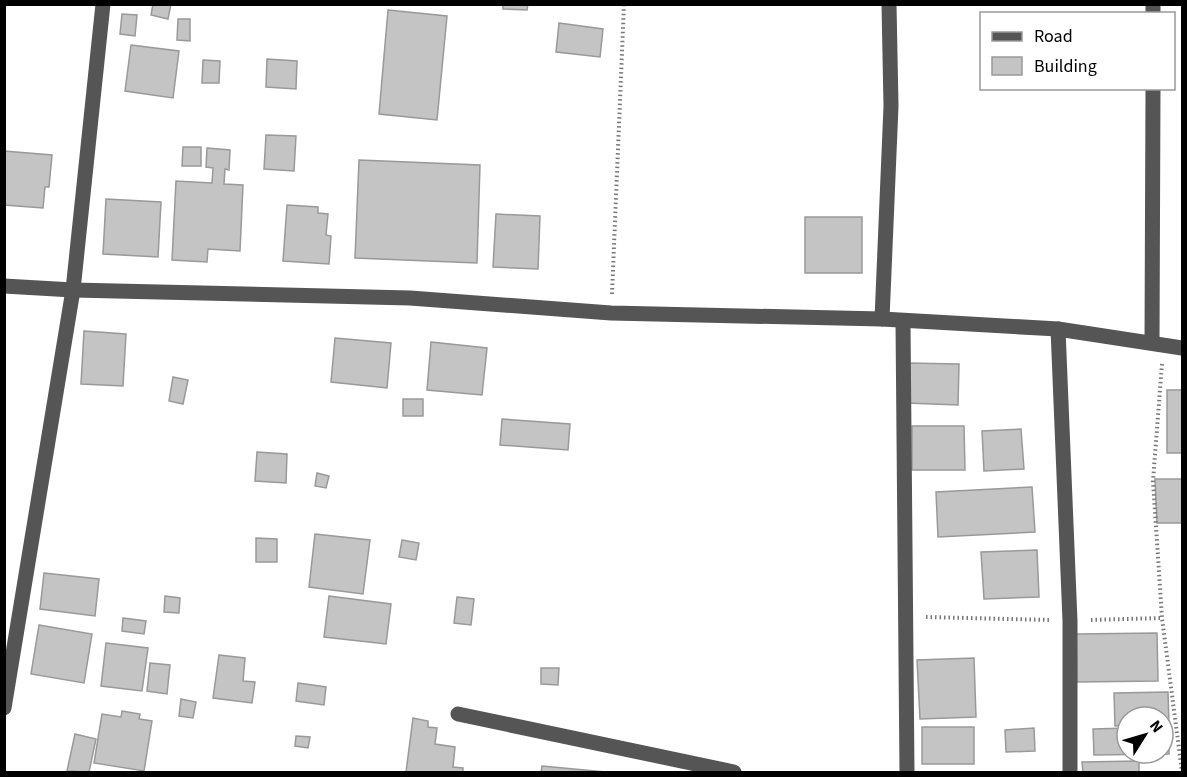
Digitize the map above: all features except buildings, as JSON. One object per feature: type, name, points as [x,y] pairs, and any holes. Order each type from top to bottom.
[{"type":"street","points":[[4,708],[73,291],[103,4]]},
{"type":"street","points":[[882,319],[891,106],[889,4]]},
{"type":"street","points":[[1153,90],[1157,344]]},
{"type":"street","points":[[4,286],[73,291],[411,298],[611,313],[882,319],[903,322],[1058,329],[1182,348]]},
{"type":"street","points":[[903,322],[908,772]]},
{"type":"street","points":[[1058,329],[1070,621],[1070,772]]},
{"type":"street","points":[[458,714],[734,772]]},
{"type":"path","points":[[611,313],[624,4]]},
{"type":"path","points":[[1157,344],[1153,482],[1162,618],[1182,772]]},
{"type":"path","points":[[907,616],[1070,621],[1162,618]]}]
